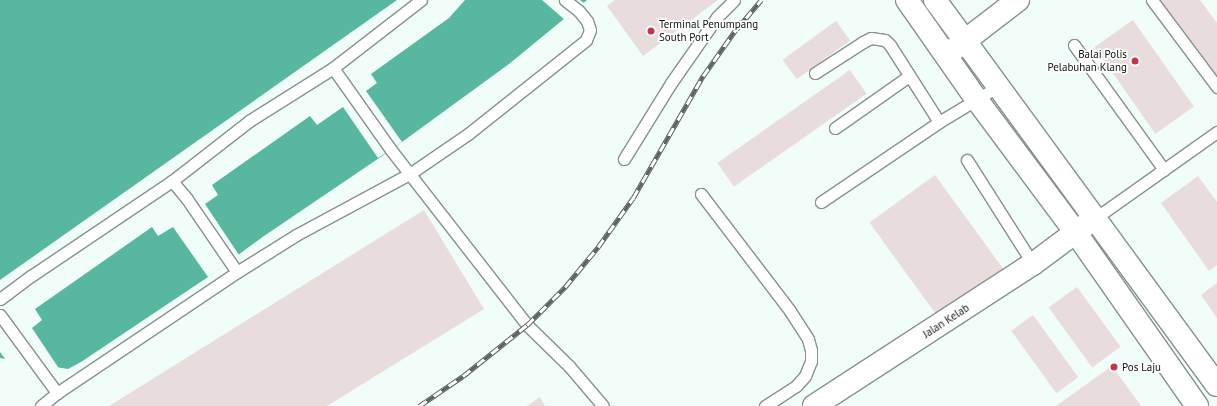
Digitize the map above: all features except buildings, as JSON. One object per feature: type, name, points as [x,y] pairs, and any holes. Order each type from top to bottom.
[{"type":"street","points":[[907,0],[977,100],[1076,233],[1190,402]]},
{"type":"street","points":[[935,0],[997,88],[1217,384]]},
{"type":"street","points":[[946,56],[1018,0]]},
{"type":"street","name":"Jalan Kelab","points":[[814,406],[1033,264],[1094,218]]},
{"type":"lane","points":[[0,299],[31,276],[172,180],[249,121],[333,68],[421,0]]},
{"type":"lane","points":[[41,406],[237,272],[296,236],[411,173],[468,134],[586,40],[590,30],[587,21],[579,11],[565,0]]},
{"type":"lane","points":[[624,159],[671,83],[717,17],[734,0]]},
{"type":"lane","points":[[1152,0],[1217,87]]},
{"type":"lane","points":[[815,73],[863,42],[879,38],[890,44],[939,122]]},
{"type":"lane","points":[[1074,45],[1164,170]]},
{"type":"lane","points":[[333,68],[391,150],[411,173],[527,325],[569,366],[604,406]]},
{"type":"lane","points":[[835,128],[910,76]]},
{"type":"lane","points":[[821,202],[939,122],[997,88]]},
{"type":"lane","points":[[1094,218],[1217,132]]},
{"type":"lane","points":[[967,160],[1033,264]]},
{"type":"lane","points":[[172,180],[187,199],[237,272]]},
{"type":"lane","points":[[701,194],[790,311],[808,339],[811,350],[811,361],[804,376],[796,386],[765,406]]},
{"type":"lane","points":[[0,315],[58,393]]},
{"type":"shaded area","points":[[0,0],[587,0],[509,64],[391,150],[264,236],[208,277],[81,362],[68,369],[0,358]]},
{"type":"pier","points":[[397,0],[465,0],[449,18],[371,74],[377,83],[366,91],[402,142],[378,158],[343,107],[317,125],[310,116],[212,185],[218,195],[205,204],[239,255],[208,277],[173,227],[158,236],[152,227],[35,309],[42,320],[32,328],[60,370],[6,360],[0,352],[0,280]]},
{"type":"pier","points":[[542,0],[580,0],[585,4],[565,20]]},
{"type":"railway","points":[[419,406],[463,376],[527,325],[565,287],[598,247],[633,198],[703,76],[734,32],[761,0]]},
{"type":"place","name":"Terminal Penumpang South Port","points":[[651,31]]},
{"type":"place","name":"Balai Polis Pelabuhan Klang","points":[[1135,61]]},
{"type":"place","name":"Pos Laju","points":[[1114,367]]}]
